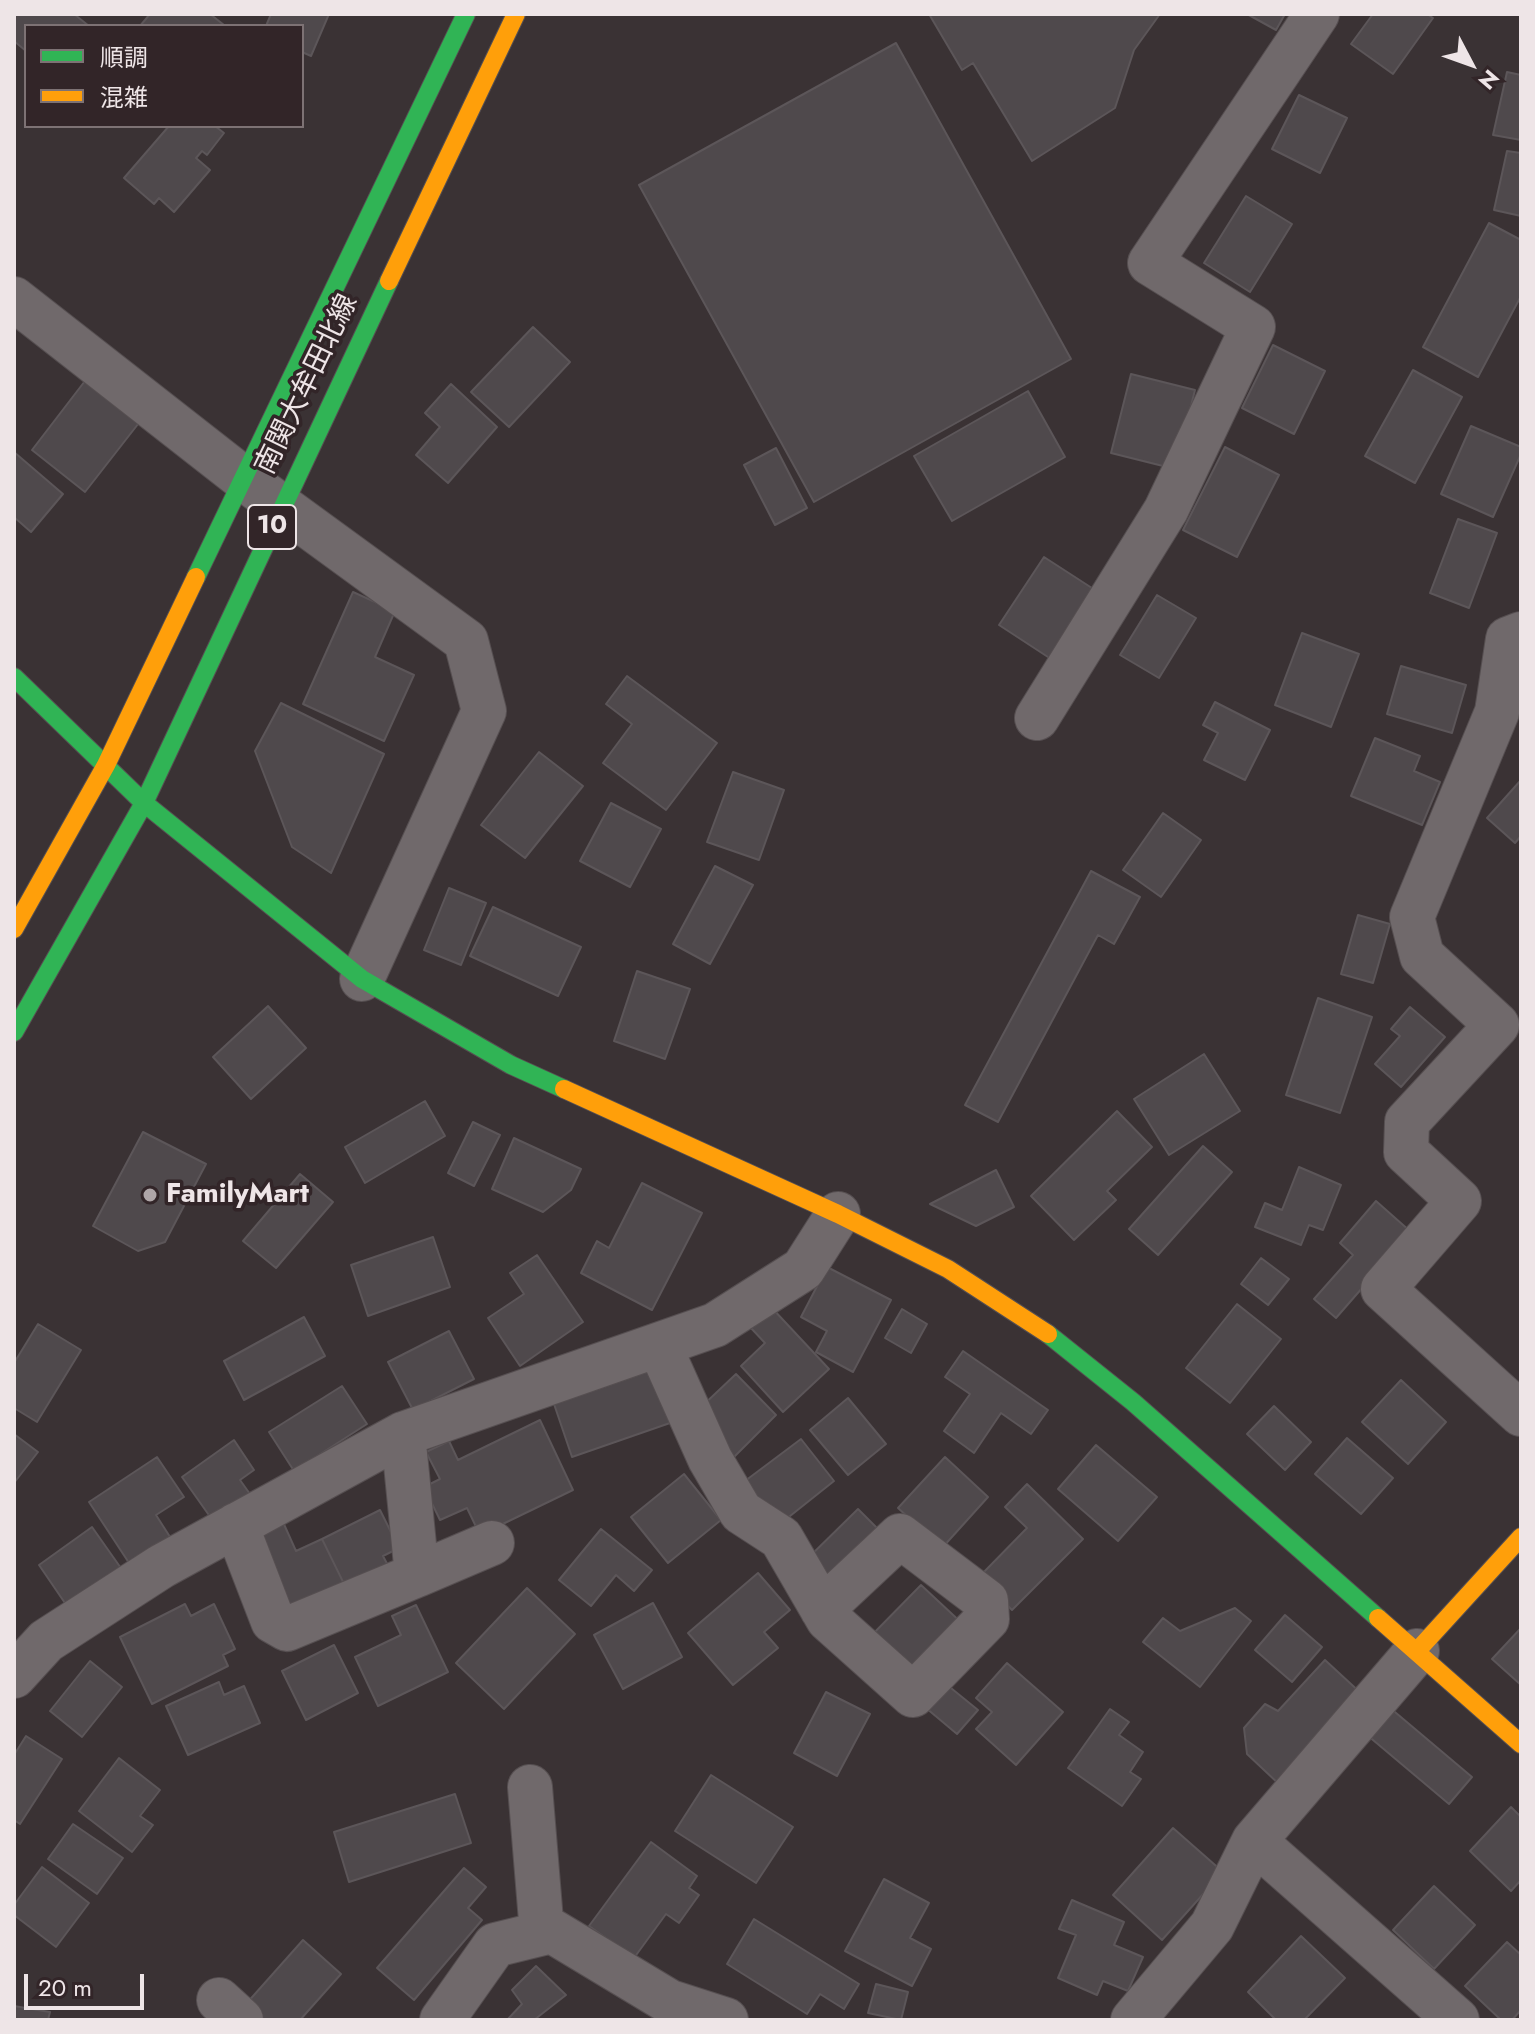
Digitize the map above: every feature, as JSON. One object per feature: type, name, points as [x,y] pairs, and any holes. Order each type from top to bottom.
[{"type":"main road","name":"南関大牟田北線","points":[[14,929],[106,765],[466,14]]},
{"type":"main road","name":"南関大牟田北線","points":[[14,1032],[144,803],[516,14]]},
{"type":"main road","points":[[14,677],[144,803],[362,979],[511,1065],[838,1214],[948,1269],[1055,1338],[1133,1402],[1521,1744]]},
{"type":"main road","points":[[1417,1651],[1521,1537]]},
{"type":"street","points":[[1037,718],[1166,510],[1253,327],[1150,263],[1317,14]]},
{"type":"street","points":[[14,299],[281,507],[466,641],[484,711],[362,979]]},
{"type":"street","points":[[1521,634],[1508,639],[1497,712],[1412,917],[1422,956],[1497,1025],[1407,1122],[1406,1152],[1459,1201],[1383,1289],[1521,1414]]},
{"type":"street","points":[[14,1676],[46,1641],[162,1566],[403,1434],[715,1325],[803,1269],[838,1214]]},
{"type":"street","points":[[659,1345],[710,1459],[741,1512],[781,1538],[822,1609]]},
{"type":"street","points":[[403,1434],[417,1575]]},
{"type":"street","points":[[236,1525],[273,1621],[287,1629],[492,1543]]},
{"type":"street","points":[[1136,2019],[1212,1926],[1254,1841],[1417,1651]]},
{"type":"street","points":[[530,1787],[542,1933]]},
{"type":"street","points":[[1254,1841],[1457,2020]]},
{"type":"street","points":[[442,2020],[495,1945],[552,1931],[670,2002],[680,2014],[726,2020]]},
{"type":"building","points":[[14,14],[74,14],[86,24],[24,24],[24,49],[14,41]]},
{"type":"building","points":[[150,14],[210,14],[223,24],[142,24]]},
{"type":"building","points":[[271,14],[329,14],[311,56],[304,53],[304,24],[267,24]]},
{"type":"building","points":[[929,14],[1160,14],[1134,50],[1115,108],[1032,161],[973,63],[962,70]]},
{"type":"building","points":[[1247,14],[1285,14],[1276,30]]},
{"type":"building","points":[[1373,14],[1427,14],[1433,18],[1393,74],[1351,44]]},
{"type":"building","points":[[896,43],[1071,359],[814,502],[639,185]]},
{"type":"building","points":[[1507,72],[1521,75],[1521,140],[1493,135]]},
{"type":"building","points":[[1299,95],[1347,118],[1320,173],[1272,149]]},
{"type":"building","points":[[167,128],[218,128],[224,133],[207,155],[202,151],[196,158],[210,170],[174,212],[159,198],[154,204],[124,178]]},
{"type":"building","points":[[1507,151],[1521,153],[1521,216],[1494,210]]},
{"type":"building","points":[[1246,196],[1292,224],[1250,292],[1204,263]]},
{"type":"building","points":[[1489,223],[1521,240],[1521,296],[1478,377],[1423,347]]},
{"type":"building","points":[[533,327],[570,362],[509,427],[471,392]]},
{"type":"building","points":[[1273,345],[1325,371],[1294,434],[1242,408]]},
{"type":"building","points":[[1413,370],[1462,397],[1415,483],[1365,456]]},
{"type":"building","points":[[1131,374],[1195,390],[1175,469],[1111,453]]},
{"type":"building","points":[[88,377],[142,419],[85,492],[32,450]]},
{"type":"building","points":[[451,384],[497,427],[448,483],[416,455],[440,427],[425,413]]},
{"type":"building","points":[[1028,391],[1065,457],[952,521],[914,456]]},
{"type":"building","points":[[1471,426],[1521,447],[1521,454],[1493,517],[1441,494]]},
{"type":"building","points":[[1225,447],[1279,475],[1237,557],[1183,530]]},
{"type":"building","points":[[776,448],[807,508],[775,525],[744,465]]},
{"type":"building","points":[[14,452],[63,494],[31,532],[14,517]]},
{"type":"building","points":[[1458,519],[1497,533],[1469,608],[1430,593]]},
{"type":"building","points":[[1044,557],[1095,590],[1051,659],[999,625]]},
{"type":"building","points":[[353,592],[395,611],[375,657],[414,675],[384,741],[303,704]]},
{"type":"building","points":[[1157,595],[1196,618],[1159,678],[1120,655]]},
{"type":"building","points":[[1302,633],[1359,654],[1331,727],[1275,705]]},
{"type":"building","points":[[1401,666],[1466,685],[1452,733],[1387,714]]},
{"type":"building","points":[[627,676],[717,743],[666,810],[603,763],[632,724],[606,704]]},
{"type":"building","points":[[1215,702],[1270,730],[1245,780],[1204,760],[1218,733],[1203,725]]},
{"type":"building","points":[[281,703],[384,754],[331,873],[292,847],[255,751]]},
{"type":"building","points":[[1375,738],[1420,756],[1414,771],[1440,782],[1422,825],[1351,796]]},
{"type":"building","points":[[539,752],[583,786],[525,858],[481,825]]},
{"type":"building","points":[[733,772],[784,790],[759,860],[707,842]]},
{"type":"building","points":[[1521,780],[1521,836],[1515,843],[1487,818]]},
{"type":"building","points":[[611,803],[661,829],[630,887],[580,861]]},
{"type":"building","points":[[1163,813],[1201,840],[1161,897],[1123,870]]},
{"type":"building","points":[[715,866],[753,885],[710,964],[673,944]]},
{"type":"building","points":[[1091,871],[1140,897],[1114,944],[1098,935],[998,1122],[965,1105]]},
{"type":"building","points":[[449,888],[486,903],[461,965],[424,950]]},
{"type":"building","points":[[493,907],[581,947],[558,996],[470,956]]},
{"type":"building","points":[[1358,915],[1390,924],[1373,983],[1341,974]]},
{"type":"building","points":[[637,971],[690,989],[665,1059],[614,1041]]},
{"type":"building","points":[[1318,998],[1372,1017],[1340,1113],[1286,1095]]},
{"type":"building","points":[[268,1006],[306,1048],[251,1099],[213,1057]]},
{"type":"building","points":[[1410,1007],[1445,1037],[1401,1087],[1375,1064],[1400,1036],[1391,1029]]},
{"type":"building","points":[[1204,1054],[1240,1111],[1169,1155],[1134,1099]]},
{"type":"building","points":[[425,1101],[445,1136],[365,1183],[345,1147]]},
{"type":"building","points":[[1117,1111],[1152,1147],[1107,1191],[1116,1200],[1074,1240],[1031,1196]]},
{"type":"building","points":[[473,1122],[500,1135],[474,1186],[448,1173]]},
{"type":"building","name":"FamilyMart","points":[[143,1132],[206,1164],[165,1242],[138,1251],[93,1226]]},
{"type":"building","points":[[514,1138],[581,1169],[571,1190],[543,1212],[492,1189]]},
{"type":"building","points":[[1203,1146],[1232,1172],[1158,1255],[1129,1229]]},
{"type":"building","points":[[1299,1167],[1341,1185],[1323,1230],[1309,1225],[1301,1245],[1255,1227],[1265,1203],[1282,1210]]},
{"type":"building","points":[[996,1170],[1014,1207],[976,1226],[930,1204]]},
{"type":"building","points":[[300,1174],[333,1202],[276,1268],[243,1241]]},
{"type":"building","points":[[642,1183],[702,1213],[652,1310],[581,1273],[597,1241],[609,1248]]},
{"type":"building","points":[[1376,1201],[1411,1232],[1336,1318],[1314,1299],[1353,1255],[1340,1243]]},
{"type":"building","points":[[433,1237],[450,1287],[368,1316],[351,1265]]},
{"type":"building","points":[[537,1255],[583,1322],[520,1366],[488,1318],[524,1294],[510,1273]]},
{"type":"building","points":[[1261,1258],[1289,1279],[1268,1305],[1241,1284]]},
{"type":"building","points":[[827,1267],[891,1300],[853,1372],[816,1352],[827,1331],[801,1317]]},
{"type":"building","points":[[1237,1304],[1281,1339],[1230,1403],[1186,1368]]},
{"type":"building","points":[[771,1307],[829,1369],[783,1412],[741,1366],[765,1343],[750,1327]]},
{"type":"building","points":[[902,1309],[927,1324],[911,1353],[885,1338]]},
{"type":"building","points":[[304,1317],[325,1356],[244,1400],[224,1361]]},
{"type":"building","points":[[38,1324],[81,1350],[37,1422],[14,1408],[14,1363]]},
{"type":"building","points":[[449,1331],[474,1379],[413,1410],[388,1362]]},
{"type":"building","points":[[963,1351],[1048,1410],[1031,1434],[1001,1413],[974,1453],[944,1431],[970,1394],[945,1377]]},
{"type":"building","points":[[652,1370],[670,1423],[572,1457],[554,1404]]},
{"type":"building","points":[[736,1374],[776,1415],[727,1464],[699,1409]]},
{"type":"building","points":[[1401,1380],[1446,1422],[1408,1464],[1362,1422]]},
{"type":"building","points":[[342,1386],[367,1424],[294,1471],[269,1432]]},
{"type":"building","points":[[848,1398],[886,1444],[848,1475],[810,1430]]},
{"type":"building","points":[[1274,1406],[1311,1442],[1285,1470],[1247,1434]]},
{"type":"building","points":[[540,1420],[573,1490],[480,1535],[467,1508],[440,1520],[424,1487],[440,1479],[426,1452],[449,1441],[458,1460]]},
{"type":"building","points":[[14,1434],[38,1452],[14,1483]]},
{"type":"building","points":[[1347,1438],[1393,1478],[1361,1514],[1315,1474]]},
{"type":"building","points":[[801,1439],[834,1481],[775,1528],[741,1484]]},
{"type":"building","points":[[234,1440],[254,1470],[240,1480],[255,1501],[218,1528],[182,1477]]},
{"type":"building","points":[[1096,1445],[1157,1497],[1118,1541],[1058,1489]]},
{"type":"building","points":[[157,1457],[184,1497],[156,1515],[172,1540],[131,1566],[89,1502]]},
{"type":"building","points":[[945,1457],[988,1497],[942,1548],[898,1508]]},
{"type":"building","points":[[684,1474],[721,1520],[668,1563],[631,1517]]},
{"type":"building","points":[[1027,1484],[1083,1539],[1012,1610],[979,1577],[1027,1528],[1005,1507]]},
{"type":"building","points":[[858,1509],[887,1538],[833,1591],[804,1562]]},
{"type":"building","points":[[380,1510],[399,1548],[383,1556],[392,1573],[349,1594],[322,1539]]},
{"type":"building","points":[[283,1522],[296,1551],[322,1539],[349,1594],[289,1617],[257,1535]]},
{"type":"building","points":[[92,1527],[123,1571],[69,1609],[39,1565]]},
{"type":"building","points":[[601,1529],[652,1570],[634,1591],[616,1575],[591,1606],[559,1580]]},
{"type":"building","points":[[758,1573],[790,1610],[764,1632],[778,1648],[733,1685],[688,1633]]},
{"type":"building","points":[[921,1585],[966,1627],[910,1686],[865,1642]]},
{"type":"building","points":[[527,1588],[575,1634],[504,1709],[456,1663]]},
{"type":"building","points":[[653,1603],[682,1657],[623,1689],[594,1635]]},
{"type":"building","points":[[185,1604],[191,1616],[214,1604],[235,1649],[223,1655],[228,1666],[152,1704],[120,1637]]},
{"type":"building","points":[[416,1605],[448,1672],[378,1706],[355,1657],[401,1635],[392,1616]]},
{"type":"building","points":[[1235,1608],[1251,1621],[1200,1687],[1143,1642],[1163,1618],[1180,1631]]},
{"type":"building","points":[[1285,1615],[1322,1647],[1292,1682],[1255,1650]]},
{"type":"building","points":[[1521,1628],[1521,1685],[1492,1659]]},
{"type":"building","points":[[334,1645],[358,1693],[306,1720],[282,1671]]},
{"type":"building","points":[[1325,1660],[1364,1696],[1281,1786],[1247,1754],[1244,1728],[1265,1704],[1278,1711]]},
{"type":"building","points":[[90,1661],[122,1687],[82,1737],[50,1711]]},
{"type":"building","points":[[1007,1663],[1063,1712],[1016,1765],[976,1729],[992,1712],[976,1698]]},
{"type":"building","points":[[219,1682],[224,1695],[244,1686],[260,1723],[188,1755],[166,1706]]},
{"type":"building","points":[[946,1684],[978,1710],[957,1734],[926,1708]]},
{"type":"building","points":[[826,1692],[870,1714],[837,1776],[794,1753]]},
{"type":"building","points":[[1389,1707],[1472,1777],[1449,1804],[1367,1735]]},
{"type":"building","points":[[1110,1709],[1129,1722],[1119,1735],[1143,1752],[1130,1772],[1141,1779],[1122,1806],[1068,1768]]},
{"type":"building","points":[[26,1736],[62,1759],[20,1824],[14,1820],[14,1755]]},
{"type":"building","points":[[119,1758],[160,1790],[140,1816],[153,1825],[132,1852],[79,1811]]},
{"type":"building","points":[[711,1775],[793,1827],[756,1883],[675,1831]]},
{"type":"building","points":[[455,1794],[471,1843],[349,1882],[334,1832]]},
{"type":"building","points":[[1511,1807],[1521,1817],[1521,1880],[1511,1891],[1470,1851]]},
{"type":"building","points":[[73,1824],[123,1858],[97,1894],[48,1859]]},
{"type":"building","points":[[1173,1828],[1223,1872],[1162,1940],[1113,1895]]},
{"type":"building","points":[[651,1842],[697,1876],[689,1888],[699,1895],[679,1923],[666,1914],[634,1958],[589,1926]]},
{"type":"building","points":[[42,1867],[89,1903],[56,1947],[14,1915],[14,1905]]},
{"type":"building","points":[[464,1868],[486,1887],[468,1908],[482,1920],[414,2000],[377,1968]]},
{"type":"building","points":[[884,1879],[929,1903],[910,1938],[931,1949],[912,1986],[845,1951]]},
{"type":"building","points":[[1434,1886],[1475,1925],[1434,1969],[1393,1930]]},
{"type":"building","points":[[1072,1900],[1124,1922],[1114,1945],[1143,1957],[1128,1991],[1103,1981],[1097,1995],[1058,1978],[1076,1935],[1059,1929]]},
{"type":"building","points":[[754,1919],[859,1984],[844,2009],[820,1994],[807,2014],[727,1964]]},
{"type":"building","points":[[1301,1936],[1345,1978],[1304,2020],[1276,2020],[1248,1992]]},
{"type":"building","points":[[303,1940],[341,1974],[300,2020],[264,2020],[246,2004]]},
{"type":"building","points":[[1507,1942],[1521,1955],[1521,2010],[1512,2020],[1501,2020],[1465,1986]]},
{"type":"building","points":[[536,1966],[566,1995],[534,2020],[507,2020],[522,2004],[512,1990]]},
{"type":"building","points":[[876,1984],[908,1992],[901,2020],[868,2013]]},
{"type":"building","points":[[14,2006],[50,2012],[48,2020],[14,2020]]},
{"type":"traffic: fast","points":[[196,577],[466,14]]},
{"type":"traffic: fast","points":[[14,1032],[144,803],[389,281]]},
{"type":"traffic: fast","points":[[14,677],[144,803],[362,979],[511,1065],[564,1089]]},
{"type":"traffic: fast","points":[[1048,1334],[1133,1402],[1378,1618]]},
{"type":"traffic: slow","points":[[389,281],[516,14]]},
{"type":"traffic: slow","points":[[14,929],[106,765],[196,577]]},
{"type":"traffic: slow","points":[[564,1089],[838,1214],[948,1269],[1048,1334]]},
{"type":"traffic: slow","points":[[1417,1651],[1521,1537]]},
{"type":"traffic: slow","points":[[1378,1618],[1521,1744]]},
{"type":"place","name":"FamilyMart","points":[[150,1195]]}]
